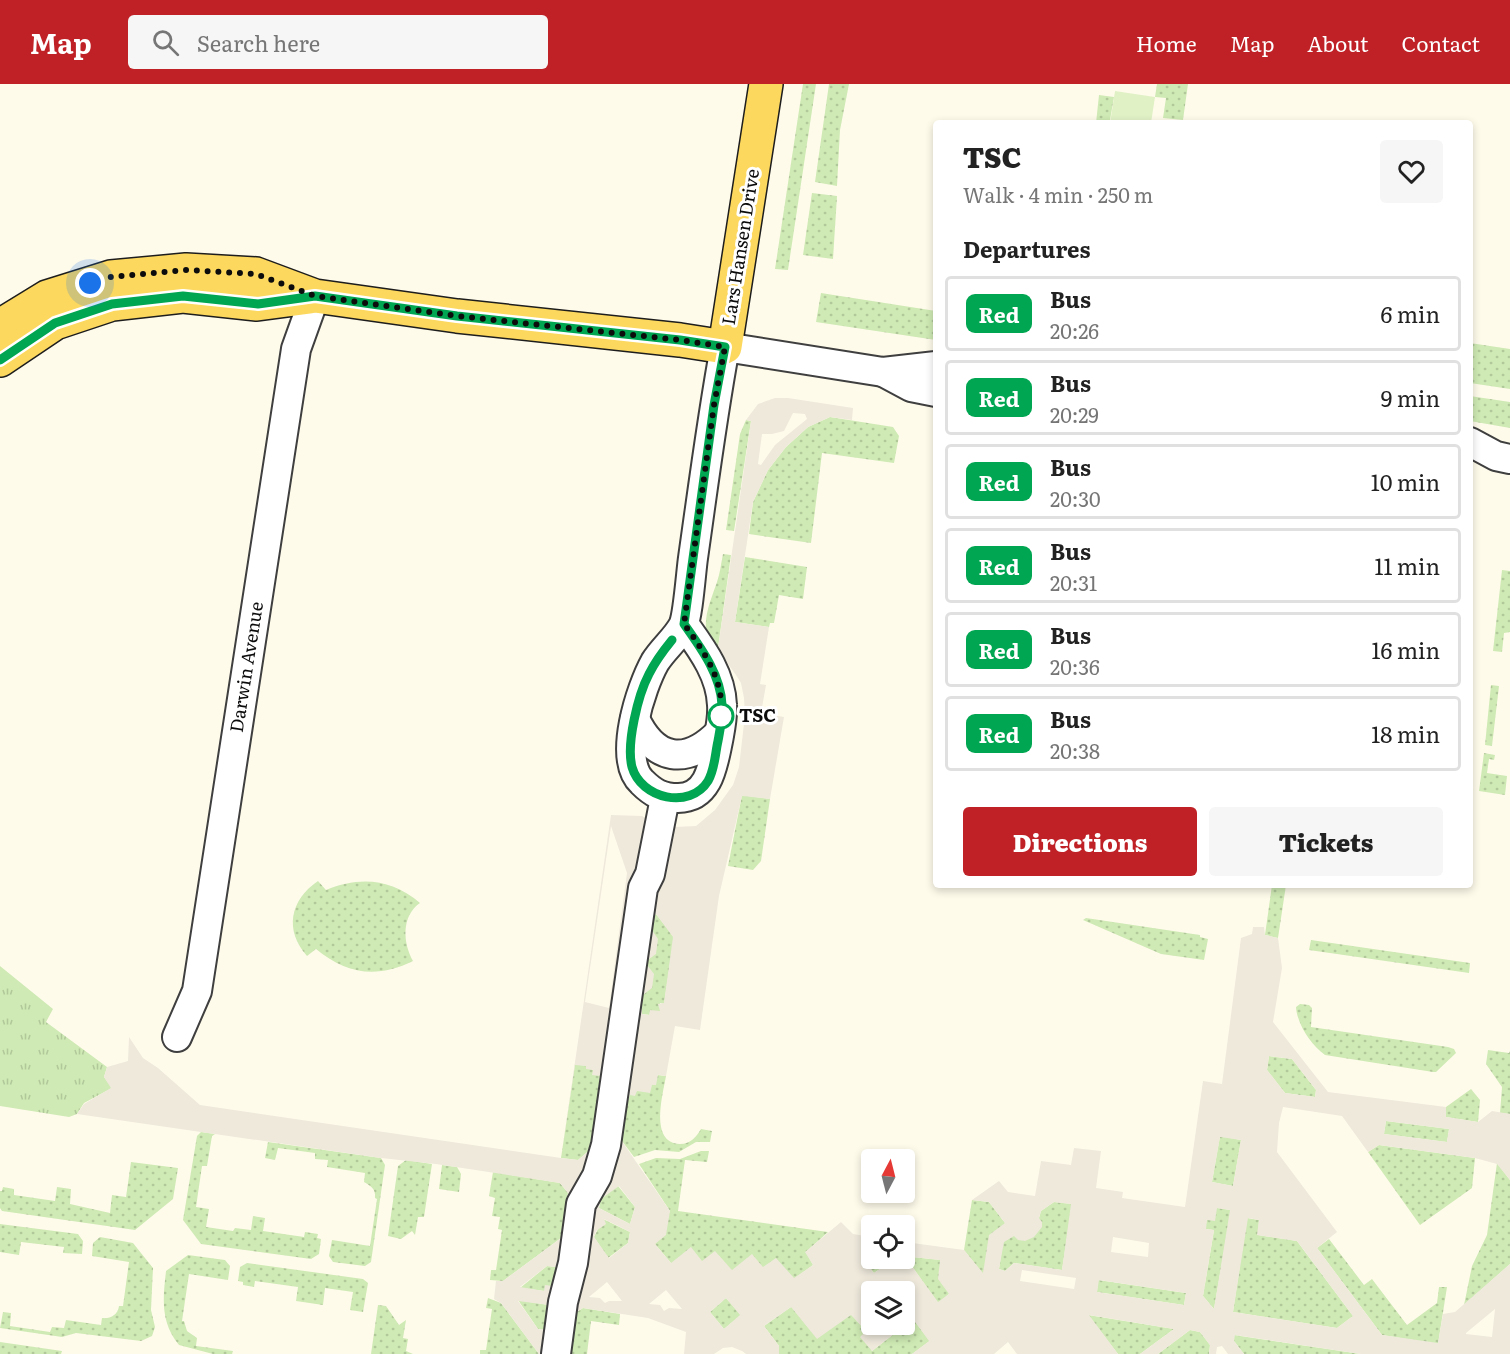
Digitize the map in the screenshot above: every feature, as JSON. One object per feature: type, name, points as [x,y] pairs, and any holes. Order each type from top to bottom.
[{"type":"main road","name":"Lars Hansen Drive","points":[[725,347],[766,84]]},
{"type":"main road","points":[[0,326],[47,297],[111,277],[186,270],[256,274],[315,296],[457,316],[725,347]]},
{"type":"main road","points":[[0,360],[55,323],[112,304],[183,296],[258,304],[315,296]]},
{"type":"street","name":"Darwin Avenue","points":[[177,1036],[197,991],[296,349],[315,296]]},
{"type":"street","points":[[725,347],[883,372],[933,366]]},
{"type":"street","name":"Lars Hansen Drive","points":[[665,798],[651,791],[638,779],[632,767],[631,747],[635,719],[647,677],[657,659],[684,624],[714,405],[725,347]]},
{"type":"street","points":[[883,372],[911,387],[933,391]]},
{"type":"street","points":[[1473,444],[1492,460]]},
{"type":"street","points":[[556,1354],[563,1302],[573,1263],[581,1204],[597,1176],[606,1145],[643,888],[650,874],[665,798],[686,798],[699,791],[708,781],[713,768],[723,704],[710,662],[684,624]]},
{"type":"street","points":[[635,719],[649,742],[660,750],[674,754],[688,754],[699,750],[719,733]]},
{"type":"green space","points":[[803,84],[816,84],[788,270],[775,269]]},
{"type":"green space","points":[[829,84],[849,84],[840,130],[837,186],[815,182]]},
{"type":"green space","points":[[1157,84],[1188,84],[1183,120],[1163,118],[1166,98],[1155,97]]},
{"type":"green space","points":[[1115,91],[1155,97],[1151,120],[1110,120]]},
{"type":"green space","points":[[1099,95],[1114,97],[1110,120],[1096,120]]},
{"type":"green space","points":[[812,193],[837,196],[833,259],[803,255]]},
{"type":"green space","points":[[821,293],[933,311],[933,340],[816,322]]},
{"type":"green space","points":[[1473,343],[1510,349],[1510,389],[1473,383]]},
{"type":"green space","points":[[1473,396],[1510,402],[1510,428],[1473,422]]},
{"type":"green space","points":[[830,417],[893,427],[899,436],[894,463],[822,453],[811,543],[749,534],[753,502],[768,470],[786,447],[808,427]]},
{"type":"green space","points":[[746,420],[751,421],[734,531],[726,530],[740,434]]},
{"type":"green space","points":[[723,554],[731,555],[717,655],[708,636],[706,619]]},
{"type":"green space","points":[[745,557],[807,567],[803,599],[779,595],[774,623],[770,623],[769,627],[735,622]]},
{"type":"green space","points":[[1502,570],[1510,571],[1510,632],[1504,633],[1502,652],[1493,651]]},
{"type":"green space","points":[[1491,685],[1499,686],[1492,746],[1485,745]]},
{"type":"green space","points":[[1484,753],[1495,755],[1494,760],[1489,759],[1487,773],[1507,776],[1505,795],[1479,791]]},
{"type":"green space","points":[[742,795],[770,799],[761,861],[753,870],[728,866]]},
{"type":"green space","points":[[318,881],[326,890],[351,883],[375,882],[398,889],[420,903],[409,915],[406,930],[407,946],[413,961],[400,967],[374,972],[350,969],[316,949],[307,956],[295,936],[293,916],[301,897]]},
{"type":"green space","points":[[1272,888],[1286,888],[1278,938],[1265,935]]},
{"type":"green space","points":[[656,914],[674,937],[664,1004],[660,1003],[660,1011],[650,1015],[642,1014],[638,1009],[651,918]]},
{"type":"green space","points":[[1086,918],[1200,935],[1208,939],[1204,960],[1161,954],[1083,920]]},
{"type":"green space","points":[[1311,940],[1470,963],[1469,973],[1309,950]]},
{"type":"green space","points":[[0,966],[53,1009],[46,1022],[107,1067],[104,1077],[112,1088],[84,1103],[77,1114],[69,1117],[0,1106]]},
{"type":"green space","points":[[1300,1004],[1309,1005],[1312,1008],[1311,1027],[1448,1047],[1454,1049],[1456,1053],[1436,1072],[1325,1055],[1310,1040],[1302,1027],[1296,1007]]},
{"type":"green space","points":[[1488,1050],[1509,1053],[1510,1051],[1510,1114],[1500,1113],[1502,1087],[1486,1064]]},
{"type":"green space","points":[[1269,1056],[1292,1059],[1316,1090],[1315,1097],[1285,1093],[1267,1070]]},
{"type":"green space","points":[[575,1064],[587,1066],[600,1075],[592,1148],[578,1160],[561,1158]]},
{"type":"green space","points":[[658,1075],[666,1076],[660,1116],[664,1135],[670,1142],[684,1144],[693,1140],[701,1129],[712,1131],[710,1142],[696,1142],[679,1152],[655,1150],[634,1157],[619,1137],[624,1100],[651,1083]]},
{"type":"green space","points":[[1471,1089],[1480,1100],[1478,1122],[1446,1117],[1446,1107]]},
{"type":"green space","points":[[1386,1121],[1449,1129],[1447,1142],[1384,1134]]},
{"type":"green space","points":[[201,1132],[215,1134],[212,1136],[207,1166],[202,1166],[196,1207],[209,1209],[206,1227],[233,1231],[235,1228],[251,1230],[253,1216],[265,1218],[263,1231],[304,1237],[305,1232],[318,1234],[317,1238],[321,1239],[319,1254],[311,1259],[201,1244],[183,1220],[197,1136]]},
{"type":"green space","points":[[1220,1136],[1241,1140],[1233,1186],[1212,1182]]},
{"type":"green space","points":[[268,1142],[381,1158],[385,1165],[371,1262],[365,1266],[333,1262],[329,1256],[332,1240],[370,1246],[377,1199],[372,1188],[364,1182],[365,1173],[327,1167],[328,1160],[315,1159],[315,1153],[278,1148],[275,1160],[265,1158]]},
{"type":"green space","points":[[1379,1145],[1475,1158],[1472,1188],[1420,1225],[1368,1152]]},
{"type":"green space","points":[[701,1151],[709,1151],[707,1162],[685,1160],[678,1211],[828,1232],[806,1252],[813,1265],[794,1279],[763,1267],[732,1271],[702,1261],[671,1263],[655,1244],[670,1211],[639,1164],[656,1158],[680,1159]]},
{"type":"green space","points":[[406,1160],[432,1164],[424,1217],[418,1217],[415,1235],[412,1231],[401,1239],[388,1236],[398,1166]]},
{"type":"green space","points":[[131,1162],[178,1168],[173,1199],[135,1230],[2,1211],[0,1208],[0,1191],[3,1187],[14,1189],[14,1195],[55,1201],[57,1187],[71,1189],[70,1204],[110,1213],[112,1195],[126,1197]]},
{"type":"green space","points":[[1497,1163],[1510,1180],[1510,1264],[1464,1305],[1472,1266],[1487,1235]]},
{"type":"green space","points":[[442,1165],[457,1167],[461,1174],[459,1192],[439,1189]]},
{"type":"green space","points":[[493,1172],[560,1183],[568,1193],[561,1238],[503,1281],[490,1280],[491,1270],[496,1270],[502,1230],[498,1229],[500,1217],[492,1216],[495,1198],[489,1196]]},
{"type":"green space","points":[[618,1186],[635,1207],[630,1224],[599,1208],[601,1198]]},
{"type":"green space","points":[[972,1200],[989,1202],[1005,1223],[983,1274],[964,1250]]},
{"type":"green space","points":[[1054,1202],[1072,1204],[1062,1270],[1014,1263],[1005,1271],[999,1269],[1003,1242],[1039,1218],[1041,1211]]},
{"type":"green space","points":[[1217,1208],[1231,1210],[1214,1309],[1203,1296],[1214,1230],[1205,1229],[1207,1219]]},
{"type":"green space","points":[[1247,1218],[1259,1220],[1258,1235],[1297,1241],[1353,1316],[1337,1328],[1233,1312]]},
{"type":"green space","points":[[603,1219],[630,1232],[628,1243],[608,1258],[594,1237]]},
{"type":"green space","points":[[0,1224],[78,1234],[83,1241],[82,1254],[63,1253],[64,1247],[21,1242],[19,1255],[0,1252]]},
{"type":"green space","points":[[100,1237],[133,1243],[153,1268],[151,1310],[155,1327],[152,1336],[141,1341],[76,1333],[62,1337],[0,1328],[3,1312],[11,1313],[10,1326],[50,1332],[52,1327],[64,1328],[66,1320],[101,1325],[102,1318],[115,1314],[119,1306],[123,1306],[129,1262],[92,1256],[93,1243]]},
{"type":"green space","points":[[1329,1239],[1364,1285],[1372,1279],[1407,1325],[1437,1303],[1439,1287],[1447,1287],[1438,1344],[1382,1335],[1317,1248]]},
{"type":"green space","points":[[188,1255],[225,1260],[230,1266],[228,1280],[189,1274],[182,1321],[187,1331],[197,1338],[196,1346],[233,1351],[232,1354],[213,1354],[179,1345],[169,1328],[164,1309],[166,1271]]},
{"type":"green space","points":[[915,1257],[941,1260],[949,1294],[938,1303],[914,1269]]},
{"type":"green space","points":[[247,1263],[363,1279],[368,1283],[363,1312],[350,1310],[353,1292],[325,1288],[323,1305],[296,1301],[298,1287],[255,1281],[254,1287],[243,1285],[243,1282],[238,1281],[240,1267]]},
{"type":"green space","points":[[547,1266],[556,1267],[553,1286],[545,1291],[520,1288]]},
{"type":"green space","points":[[1098,1280],[1186,1293],[1184,1305],[1097,1292]]},
{"type":"green space","points":[[488,1298],[501,1303],[539,1354],[480,1354],[480,1350],[486,1350],[492,1309],[486,1308]]},
{"type":"green space","points":[[726,1298],[741,1315],[724,1329],[710,1312]]},
{"type":"green space","points":[[518,1300],[549,1305],[546,1330],[538,1329]]},
{"type":"green space","points":[[378,1305],[386,1306],[399,1325],[406,1320],[403,1338],[408,1339],[406,1351],[413,1354],[371,1354]]},
{"type":"green space","points":[[791,1307],[851,1314],[861,1325],[861,1335],[868,1335],[872,1351],[892,1335],[915,1335],[915,1322],[930,1341],[912,1354],[779,1354],[779,1346],[764,1326]]},
{"type":"green space","points":[[583,1308],[620,1314],[619,1325],[591,1321],[587,1354],[571,1354],[575,1313]]},
{"type":"green space","points":[[1088,1315],[1174,1329],[1140,1354],[1118,1354]]},
{"type":"green space","points":[[1190,1330],[1200,1332],[1210,1345],[1209,1354],[1158,1354]]},
{"type":"green space","points":[[1234,1335],[1361,1354],[1244,1354],[1234,1341]]},
{"type":"green space","points":[[0,1342],[62,1351],[61,1354],[0,1354]]},
{"type":"shaded area","points":[[775,398],[853,408],[852,420],[830,417],[808,427],[786,447],[768,470],[753,502],[735,622],[769,627],[760,684],[766,685],[761,713],[784,717],[770,799],[742,796],[719,896],[700,1030],[675,1026],[666,1076],[658,1075],[656,1085],[652,1085],[650,1093],[637,1091],[635,1096],[630,1095],[628,1101],[625,1100],[619,1137],[670,1211],[666,1235],[655,1244],[671,1263],[691,1247],[702,1261],[715,1251],[732,1270],[752,1254],[763,1267],[776,1258],[794,1278],[813,1265],[805,1252],[841,1222],[853,1234],[861,1235],[861,1269],[871,1269],[874,1273],[880,1269],[914,1269],[938,1302],[949,1294],[938,1279],[940,1260],[915,1257],[915,1243],[964,1250],[983,1273],[989,1235],[1005,1223],[989,1202],[972,1200],[999,1181],[1008,1192],[1035,1196],[1041,1161],[1071,1165],[1074,1148],[1101,1151],[1096,1188],[1123,1192],[1122,1198],[1185,1207],[1203,1081],[1222,1084],[1241,938],[1252,934],[1253,927],[1264,927],[1265,935],[1278,938],[1282,968],[1273,1022],[1328,1092],[1446,1107],[1446,1117],[1478,1122],[1492,1111],[1510,1114],[1510,1180],[1497,1164],[1475,1158],[1379,1145],[1368,1152],[1342,1116],[1283,1107],[1279,1123],[1277,1152],[1337,1232],[1317,1248],[1382,1335],[1438,1343],[1443,1314],[1455,1312],[1510,1264],[1510,1354],[1361,1354],[1235,1335],[1234,1341],[1244,1354],[1228,1354],[1222,1346],[1217,1347],[1216,1354],[1209,1354],[1210,1345],[1200,1332],[1190,1330],[1158,1354],[1140,1354],[1174,1329],[1089,1315],[1118,1354],[1017,1354],[1008,1342],[994,1354],[912,1354],[929,1341],[915,1322],[915,1281],[861,1281],[861,1326],[851,1315],[817,1339],[791,1307],[764,1326],[779,1346],[779,1354],[746,1354],[732,1347],[723,1348],[714,1354],[684,1354],[686,1332],[648,1318],[583,1308],[575,1313],[571,1354],[539,1354],[501,1303],[494,1299],[496,1281],[503,1281],[561,1238],[568,1193],[560,1183],[77,1114],[84,1104],[111,1088],[104,1077],[107,1067],[128,1061],[129,1037],[143,1058],[158,1068],[200,1105],[561,1158],[611,815],[642,816],[660,826],[696,826],[715,810],[733,785],[739,767],[745,715],[744,698],[741,683],[736,675],[717,655],[751,421],[746,420],[758,404]],"holes":[[[793,413],[805,414],[807,419],[775,445],[761,465],[758,464],[762,434],[784,431]],[[611,826],[627,873],[609,1008],[585,1002]],[[656,914],[673,937],[664,1003],[658,1004],[660,1011],[650,1010],[649,1015],[642,1014],[642,1009],[638,1009],[639,998],[652,988],[654,974],[645,962],[656,954],[658,939],[650,927],[651,918]],[[1269,1056],[1292,1059],[1316,1090],[1315,1097],[1285,1093],[1267,1070]],[[575,1065],[586,1066],[586,1069],[593,1070],[592,1075],[600,1076],[592,1148],[578,1160],[561,1158]],[[1386,1121],[1449,1129],[1447,1142],[1384,1134]],[[1220,1137],[1241,1140],[1233,1186],[1212,1182]],[[619,1186],[635,1207],[630,1224],[599,1208],[601,1199]],[[1054,1202],[1071,1204],[1062,1270],[1014,1263],[1005,1271],[999,1269],[1004,1242],[1014,1236],[1018,1240],[1025,1241],[1034,1237],[1042,1227],[1039,1218],[1041,1211]],[[1217,1208],[1230,1210],[1214,1309],[1203,1296],[1214,1230],[1206,1229],[1207,1220],[1215,1221]],[[1248,1218],[1259,1220],[1257,1235],[1297,1241],[1353,1316],[1337,1328],[1233,1312]],[[604,1219],[630,1232],[628,1243],[609,1258],[594,1237],[596,1231],[606,1224]],[[1113,1237],[1149,1243],[1148,1257],[1111,1252]],[[547,1266],[556,1267],[553,1286],[545,1285],[544,1291],[520,1287]],[[1022,1270],[1076,1278],[1074,1289],[1020,1281]],[[1099,1280],[1186,1293],[1184,1305],[1097,1292]],[[607,1282],[622,1301],[605,1303],[600,1298],[589,1297]],[[666,1290],[682,1309],[669,1308],[664,1311],[660,1305],[649,1304]],[[726,1298],[740,1315],[724,1329],[710,1312]],[[518,1301],[549,1305],[546,1330],[538,1329]],[[1495,1309],[1492,1337],[1466,1333]]]},
{"type":"shaded area","points":[[862,1335],[892,1335],[872,1351],[860,1337]]},
{"type":"bus line","name":"Red","points":[[0,360],[55,323],[112,304],[183,296],[258,304],[315,296],[457,316],[725,347],[714,405],[684,624],[710,662],[723,704],[713,768],[708,781],[699,791],[686,798],[665,798],[651,791],[638,779],[632,767],[631,747],[635,719],[647,677],[672,640]]},
{"type":"place","name":"TSC","points":[[721,716]]},
{"type":"route","points":[[90,283],[111,277],[186,270],[256,274],[315,296],[457,316],[725,347],[714,405],[684,624],[710,662],[723,704],[721,719],[721,716]]}]
